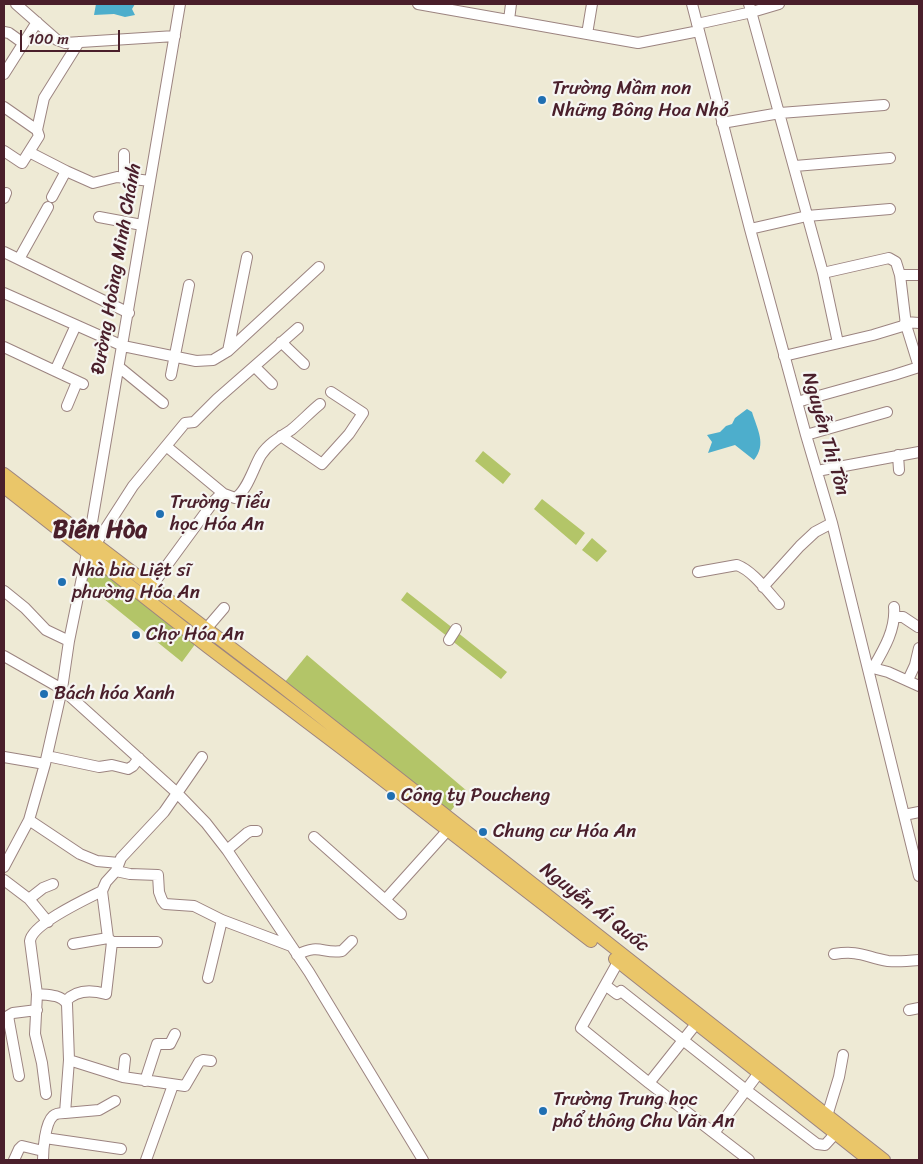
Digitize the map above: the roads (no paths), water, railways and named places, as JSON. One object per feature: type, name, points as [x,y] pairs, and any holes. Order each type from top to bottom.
[{"type":"main road","points":[[4,474],[208,647],[344,750],[451,826]]},
{"type":"main road","points":[[4,487],[90,546]]},
{"type":"main road","name":"Nguyễn Ái Quốc","points":[[90,546],[151,587],[206,629],[618,962],[835,1134],[852,1141],[884,1160]]},
{"type":"main road","name":"Nguyễn Ái Quốc","points":[[451,826],[827,1116],[869,1160]]},
{"type":"street","points":[[16,4],[61,42],[175,36]]},
{"type":"street","name":"Đường Hoàng Minh Chánh","points":[[4,867],[29,820],[46,760],[62,689],[69,641],[90,546],[180,4]]},
{"type":"street","points":[[418,4],[638,43],[698,28],[751,8],[779,4]]},
{"type":"street","points":[[508,20],[511,4]]},
{"type":"street","points":[[587,34],[592,4]]},
{"type":"street","name":"Nguyễn Thị Tồn","points":[[692,4],[784,356],[871,668],[919,876]]},
{"type":"street","points":[[751,8],[823,273],[838,343]]},
{"type":"street","points":[[4,74],[37,22]]},
{"type":"street","points":[[4,32],[6,31],[24,44]]},
{"type":"street","points":[[4,151],[22,163],[38,138],[37,130],[44,98],[79,42]]},
{"type":"street","points":[[722,124],[780,113],[884,105]]},
{"type":"street","points":[[4,107],[37,130]]},
{"type":"street","points":[[29,152],[66,172],[93,183],[113,177],[150,182]]},
{"type":"street","points":[[124,154],[124,178]]},
{"type":"street","points":[[795,166],[890,158]]},
{"type":"street","points":[[19,260],[66,172]]},
{"type":"street","points":[[750,229],[807,216],[890,209]]},
{"type":"street","points":[[99,217],[142,225]]},
{"type":"street","points":[[4,252],[129,313]]},
{"type":"street","points":[[228,351],[247,257]]},
{"type":"street","points":[[797,402],[919,367],[906,324],[900,275],[896,262],[889,258],[823,273]]},
{"type":"street","points":[[4,293],[123,346],[196,361],[213,360],[228,351],[319,266]]},
{"type":"street","points":[[900,275],[919,276]]},
{"type":"street","points":[[171,375],[190,285]]},
{"type":"street","points":[[784,356],[874,335],[906,324],[919,323]]},
{"type":"street","points":[[55,371],[76,325]]},
{"type":"street","points":[[90,546],[133,486],[185,423],[194,422],[217,399],[298,328]]},
{"type":"street","points":[[281,342],[304,364]]},
{"type":"street","points":[[4,347],[80,383],[67,406]]},
{"type":"street","points":[[119,367],[163,403]]},
{"type":"street","points":[[255,367],[272,384]]},
{"type":"street","points":[[281,436],[322,464],[349,434],[363,413],[331,392]]},
{"type":"street","points":[[166,446],[224,494],[235,498],[238,496],[262,454],[272,442],[292,429],[320,404]]},
{"type":"street","points":[[806,435],[887,412]]},
{"type":"street","points":[[817,471],[919,452]]},
{"type":"street","points":[[898,455],[900,470]]},
{"type":"street","points":[[151,587],[214,501],[224,494]]},
{"type":"street","points":[[763,587],[815,532],[832,523]]},
{"type":"street","points":[[698,572],[737,565],[744,568],[778,604]]},
{"type":"street","points":[[4,591],[25,608],[46,630],[69,641]]},
{"type":"street","points":[[206,629],[224,608]]},
{"type":"street","points":[[918,627],[894,612],[887,643],[871,668],[888,672],[919,686]]},
{"type":"street","points":[[449,640],[456,630]]},
{"type":"street","points":[[908,680],[917,665],[919,648]]},
{"type":"street","points":[[4,658],[62,689],[176,792],[206,823],[227,850],[280,928],[423,1160]]},
{"type":"street","points":[[4,757],[99,767],[112,765],[128,769],[133,766],[138,758]]},
{"type":"street","points":[[66,1000],[72,995],[86,991],[106,994],[110,940],[102,891],[126,852],[164,812],[202,757]]},
{"type":"street","points":[[904,815],[919,812]]},
{"type":"street","points":[[29,820],[80,854],[117,867],[130,874],[158,875],[159,892],[165,904],[194,906],[222,920],[290,946]]},
{"type":"street","points":[[385,900],[451,826]]},
{"type":"street","points":[[227,850],[247,833],[257,831]]},
{"type":"street","points":[[314,837],[401,914]]},
{"type":"street","points":[[4,880],[29,900],[48,922]]},
{"type":"street","points":[[29,900],[43,888],[53,884]]},
{"type":"street","points":[[46,1094],[42,1063],[35,1034],[37,994],[30,938],[48,922],[81,900],[102,891]]},
{"type":"street","points":[[208,978],[222,920]]},
{"type":"street","points":[[275,940],[280,928]]},
{"type":"street","points":[[73,944],[110,940],[156,942]]},
{"type":"street","points":[[297,955],[313,949],[331,952],[342,951],[352,941]]},
{"type":"street","points":[[834,954],[860,953],[887,961],[919,960]]},
{"type":"street","points":[[618,962],[582,1028],[649,1083],[749,1160]]},
{"type":"street","points":[[605,985],[617,994],[621,991],[819,1145],[825,1145],[835,1134]]},
{"type":"street","points":[[37,994],[60,997],[66,1000]]},
{"type":"street","points":[[65,1113],[69,1060],[66,1000]]},
{"type":"street","points":[[19,1076],[8,1016],[13,1013],[36,1010]]},
{"type":"street","points":[[649,1083],[696,1024]]},
{"type":"street","points":[[146,1081],[157,1044],[170,1044],[175,1034]]},
{"type":"street","points":[[827,1116],[839,1077],[843,1055]]},
{"type":"street","points":[[123,1077],[125,1059]]},
{"type":"street","points":[[69,1060],[123,1077],[173,1086],[186,1086],[199,1062],[203,1060],[210,1061]]},
{"type":"street","points":[[714,1133],[758,1074]]},
{"type":"street","points":[[146,1160],[173,1086]]},
{"type":"street","points":[[14,1160],[22,1146],[43,1156],[45,1138],[51,1118],[55,1114],[99,1110],[114,1101]]},
{"type":"street","points":[[45,1138],[121,1149]]},
{"type":"water","points":[[96,4],[135,4],[132,9],[135,15],[125,17],[114,14],[94,15]]},
{"type":"water","points":[[747,409],[752,412],[760,436],[760,448],[754,460],[735,445],[708,453],[712,442],[707,435],[720,432],[726,426],[732,424],[735,418]]},
{"type":"place","name":"Trường Mầm non Những Bông Hoa Nhỏ","points":[[542,100]]},
{"type":"place","name":"Trường Tiểu học Hóa An","points":[[160,514]]},
{"type":"place","name":"Nhà bia Liệt sĩ phường Hóa An","points":[[62,582]]},
{"type":"place","name":"Chợ Hóa An","points":[[136,635]]},
{"type":"place","name":"Bách hóa Xanh","points":[[44,694]]},
{"type":"place","name":"Công ty Poucheng","points":[[391,796]]},
{"type":"place","name":"Chung cư Hóa An","points":[[483,832]]},
{"type":"place","name":"Trường Trung học phổ thông Chu Văn An","points":[[543,1111]]},
{"type":"district","name":"Biên Hòa","points":[[100,531]]}]
